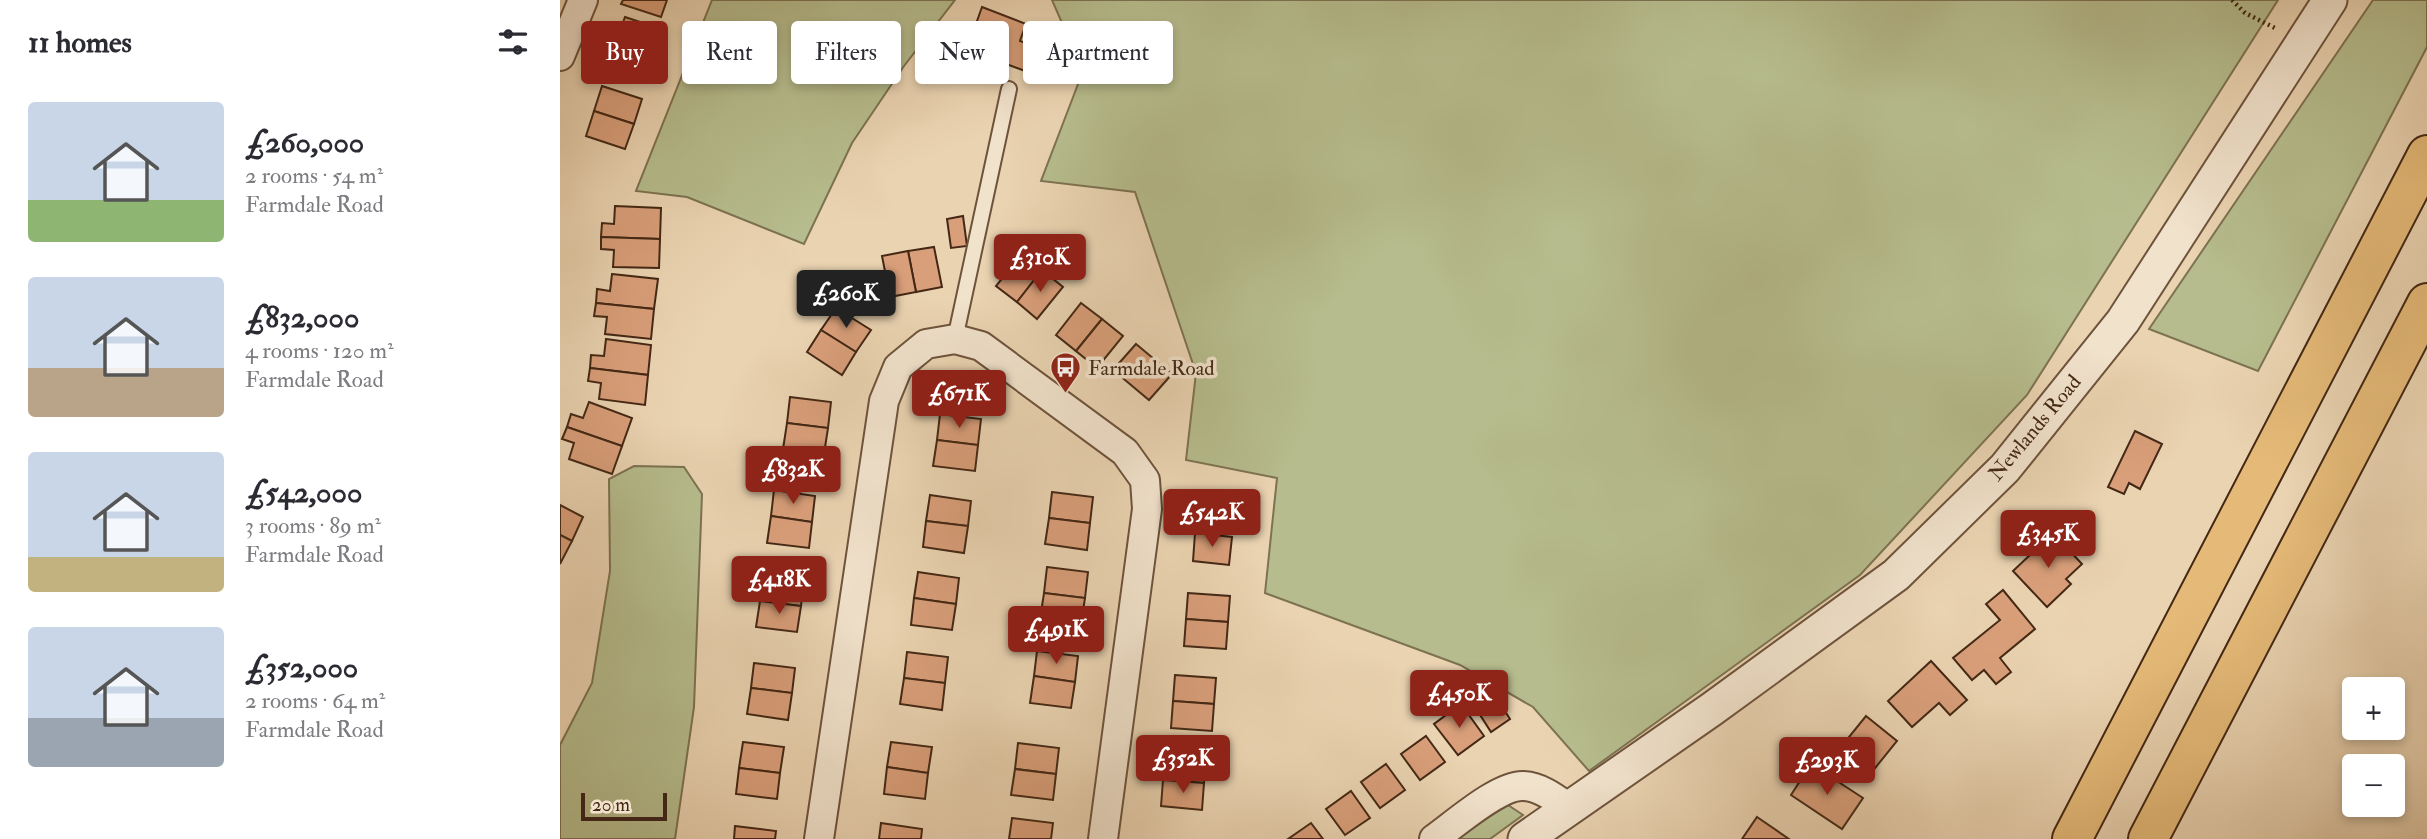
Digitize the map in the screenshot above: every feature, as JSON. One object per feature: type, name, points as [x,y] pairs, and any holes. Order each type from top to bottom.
[{"type":"highway","points":[[2072,839],[2427,155]]},
{"type":"highway","points":[[2148,839],[2427,303]]},
{"type":"street","points":[[560,56],[583,0]]},
{"type":"street","name":"Newlands Road","points":[[1525,839],[1712,709],[1896,575],[2005,468],[2123,321],[2330,0]]},
{"type":"street","points":[[819,839],[884,401],[898,367],[926,344],[955,339],[981,346],[1125,452],[1145,481],[1147,509],[1103,839]]},
{"type":"street","points":[[1434,839],[1506,790],[1523,785],[1542,790],[1569,808]]},
{"type":"lane","points":[[955,339],[1009,89]]},
{"type":"path","points":[[2232,0],[2245,13],[2303,43]]},
{"type":"green space","points":[[712,0],[955,0],[939,21],[915,21],[915,52],[901,70],[901,21],[791,21],[791,84],[892,84],[852,143],[804,244],[687,197],[636,191],[682,75],[682,84],[777,84],[777,21],[704,21]]},
{"type":"green space","points":[[1052,0],[2278,0],[2027,395],[1860,575],[1589,771],[1533,707],[1460,665],[1265,593],[1277,478],[1186,460],[1196,373],[1135,192],[1041,181],[1078,84],[1173,84],[1173,21],[1061,21]]},
{"type":"green space","points":[[2373,0],[2427,0],[2427,47],[2258,371],[2149,329]]},
{"type":"green space","points":[[634,466],[684,467],[702,494],[694,707],[675,839],[560,839],[560,745],[592,683],[610,571],[609,479]]},
{"type":"green space","points":[[1508,805],[1523,815],[1490,839],[1454,839],[1498,808]]},
{"type":"building","points":[[623,0],[667,0],[661,17],[621,4]]},
{"type":"building","points":[[982,7],[1023,23],[1020,41],[1023,42],[1023,70],[1009,65],[1009,21],[977,21]]},
{"type":"building","points":[[602,86],[642,99],[634,124],[594,111]]},
{"type":"building","points":[[594,111],[634,124],[625,149],[586,136]]},
{"type":"building","points":[[615,206],[661,208],[660,239],[601,237],[602,223],[614,224]]},
{"type":"building","points":[[963,216],[967,246],[951,248],[947,219]]},
{"type":"building","points":[[601,237],[660,239],[659,268],[613,267],[614,250],[601,249]]},
{"type":"building","points":[[934,247],[942,287],[916,292],[908,251]]},
{"type":"building","points":[[908,251],[916,292],[890,297],[882,256]]},
{"type":"building","points":[[1022,254],[1042,270],[1017,302],[996,286]]},
{"type":"building","points":[[1042,270],[1063,287],[1037,319],[1017,302]]},
{"type":"building","points":[[612,274],[658,279],[654,309],[596,303],[597,289],[610,291]]},
{"type":"building","points":[[596,303],[654,309],[651,339],[605,334],[607,317],[594,316]]},
{"type":"building","points":[[1081,303],[1102,319],[1076,351],[1056,335]]},
{"type":"building","points":[[836,308],[871,330],[856,352],[821,330]]},
{"type":"building","points":[[1102,319],[1123,336],[1097,368],[1076,351]]},
{"type":"building","points":[[821,330],[856,352],[842,375],[807,352]]},
{"type":"building","points":[[606,339],[651,345],[648,375],[590,368],[591,355],[604,356]]},
{"type":"building","points":[[1136,344],[1172,374],[1149,400],[1113,370]]},
{"type":"building","points":[[590,368],[648,375],[645,405],[599,399],[601,383],[588,381]]},
{"type":"building","points":[[790,397],[831,402],[828,428],[787,423]]},
{"type":"building","points":[[589,402],[632,418],[622,446],[567,427],[571,414],[583,418]]},
{"type":"building","points":[[940,414],[981,419],[978,445],[937,440]]},
{"type":"building","points":[[787,423],[828,428],[824,454],[783,449]]},
{"type":"building","points":[[567,427],[622,446],[612,474],[569,459],[574,443],[562,439]]},
{"type":"building","points":[[2135,431],[2162,444],[2140,489],[2129,483],[2124,494],[2108,487]]},
{"type":"building","points":[[937,440],[978,445],[975,471],[933,466]]},
{"type":"building","points":[[774,490],[815,496],[812,522],[771,516]]},
{"type":"building","points":[[1052,492],[1093,497],[1090,523],[1049,518]]},
{"type":"building","points":[[1198,494],[1235,498],[1232,526],[1196,523]]},
{"type":"building","points":[[930,495],[971,501],[968,526],[926,521]]},
{"type":"building","points":[[560,505],[583,517],[572,541],[560,535]]},
{"type":"building","points":[[771,516],[812,522],[809,548],[767,543]]},
{"type":"building","points":[[1049,518],[1090,523],[1087,550],[1045,544]]},
{"type":"building","points":[[926,521],[968,526],[964,553],[923,547]]},
{"type":"building","points":[[1195,533],[1232,537],[1229,565],[1193,561]]},
{"type":"building","points":[[2053,533],[2082,564],[2066,579],[2071,584],[2047,607],[2013,571]]},
{"type":"building","points":[[560,535],[572,541],[560,564]]},
{"type":"building","points":[[1047,567],[1088,572],[1085,598],[1044,593]]},
{"type":"building","points":[[918,572],[959,578],[956,604],[914,598]]},
{"type":"building","points":[[763,574],[804,580],[801,606],[760,601]]},
{"type":"building","points":[[2003,590],[2035,629],[2000,658],[2011,672],[1996,684],[1984,670],[1972,680],[1953,658],[2000,620],[1986,604]]},
{"type":"building","points":[[1044,593],[1085,598],[1081,624],[1040,619]]},
{"type":"building","points":[[1188,593],[1230,596],[1228,622],[1186,619]]},
{"type":"building","points":[[914,598],[956,604],[952,630],[911,625]]},
{"type":"building","points":[[760,601],[801,606],[797,632],[756,627]]},
{"type":"building","points":[[1186,619],[1228,622],[1226,649],[1184,646]]},
{"type":"building","points":[[1037,651],[1078,656],[1075,682],[1034,676]]},
{"type":"building","points":[[907,652],[948,657],[945,683],[904,678]]},
{"type":"building","points":[[1931,661],[1967,700],[1950,715],[1939,703],[1912,727],[1888,701]]},
{"type":"building","points":[[754,663],[795,668],[792,693],[751,688]]},
{"type":"building","points":[[1175,675],[1216,678],[1214,704],[1173,701]]},
{"type":"building","points":[[1034,676],[1075,682],[1071,708],[1030,703]]},
{"type":"building","points":[[904,678],[945,683],[942,710],[900,704]]},
{"type":"building","points":[[1487,684],[1510,719],[1491,732],[1468,696]]},
{"type":"building","points":[[751,688],[792,693],[788,720],[747,714]]},
{"type":"building","points":[[1173,701],[1214,704],[1212,731],[1171,728]]},
{"type":"building","points":[[1461,704],[1484,736],[1458,755],[1434,724]]},
{"type":"building","points":[[1866,716],[1897,741],[1867,778],[1836,753]]},
{"type":"building","points":[[1426,736],[1445,762],[1420,780],[1401,754]]},
{"type":"building","points":[[743,742],[784,747],[780,773],[739,768]]},
{"type":"building","points":[[891,742],[932,747],[928,773],[887,767]]},
{"type":"building","points":[[1018,743],[1059,748],[1056,774],[1015,769]]},
{"type":"building","points":[[1165,754],[1206,757],[1204,783],[1163,780]]},
{"type":"building","points":[[1386,764],[1405,790],[1380,808],[1361,782]]},
{"type":"building","points":[[1811,764],[1863,798],[1842,829],[1791,795]]},
{"type":"building","points":[[887,767],[928,773],[925,799],[884,794]]},
{"type":"building","points":[[739,768],[780,773],[777,799],[736,794]]},
{"type":"building","points":[[1015,769],[1056,774],[1053,800],[1011,795]]},
{"type":"building","points":[[1163,780],[1204,783],[1202,810],[1161,806]]},
{"type":"building","points":[[1351,791],[1370,818],[1345,835],[1326,809]]},
{"type":"building","points":[[1757,817],[1789,839],[1742,839]]},
{"type":"building","points":[[1012,818],[1053,823],[1051,839],[1009,839]]},
{"type":"building","points":[[881,823],[922,829],[921,839],[879,839]]},
{"type":"building","points":[[1311,823],[1323,839],[1288,839]]},
{"type":"building","points":[[735,826],[776,831],[775,839],[734,839]]},
{"type":"place","name":"Farmdale Road","points":[[1065,395]]}]
